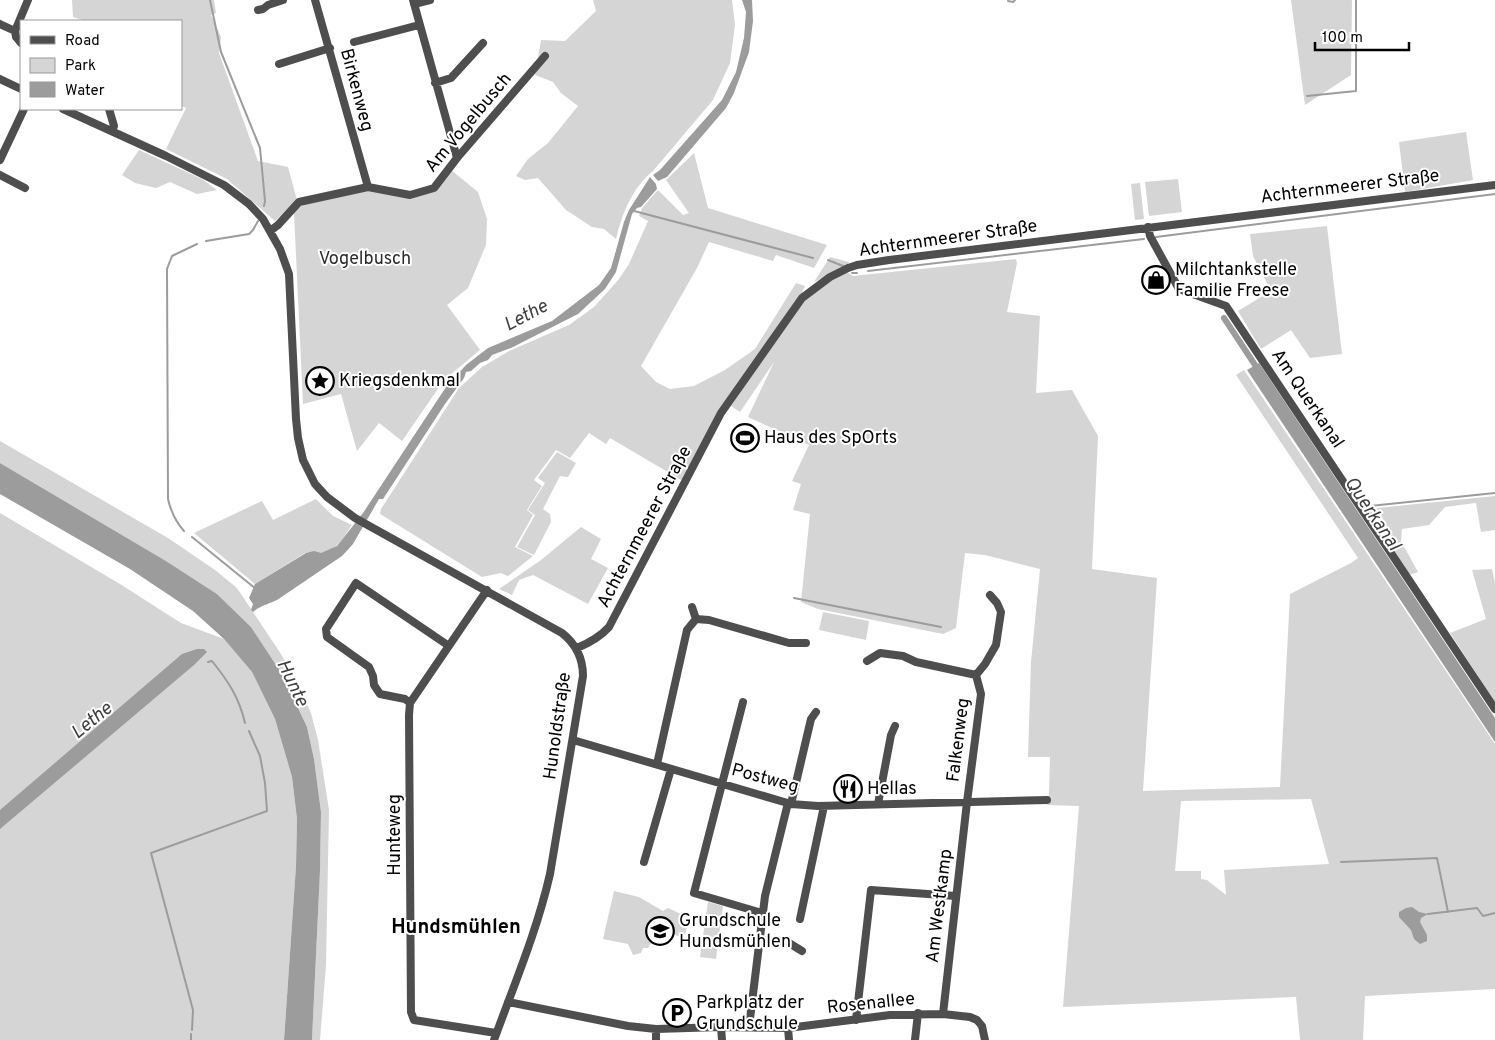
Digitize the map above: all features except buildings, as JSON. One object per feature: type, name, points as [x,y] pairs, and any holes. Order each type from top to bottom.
[{"type":"street","points":[[20,42],[16,37],[15,31],[28,0]]},
{"type":"street","points":[[258,10],[268,4],[283,0]]},
{"type":"street","name":"Birkenweg","points":[[315,0],[368,187]]},
{"type":"street","points":[[430,0],[414,2],[435,83],[458,158]]},
{"type":"street","points":[[0,24],[15,31]]},
{"type":"street","points":[[354,42],[419,25]]},
{"type":"street","points":[[435,83],[451,78],[483,43]]},
{"type":"street","points":[[279,64],[330,48]]},
{"type":"street","name":"Am Vogelbusch","points":[[270,231],[278,226],[300,202],[368,187],[410,195],[434,188],[545,56]]},
{"type":"street","points":[[0,79],[20,89]]},
{"type":"street","points":[[0,160],[24,110]]},
{"type":"street","name":"Hunoldstraße","points":[[65,110],[224,185],[249,204],[263,219],[286,264],[290,281],[298,438],[303,460],[315,484],[355,518],[562,633],[577,648],[583,666],[583,676],[545,897],[495,1036]]},
{"type":"street","points":[[108,110],[114,126],[112,131]]},
{"type":"street","points":[[0,175],[25,188]]},
{"type":"street","name":"Achternmeerer Straße","points":[[577,648],[591,642],[609,627],[721,413],[802,298],[830,277],[857,265],[1495,184]]},
{"type":"street","name":"Am Querkanal","points":[[1148,227],[1154,244],[1179,289],[1226,306],[1495,709]]},
{"type":"street","points":[[449,646],[356,583],[326,629],[327,637],[369,667],[374,685],[380,694],[405,699],[410,703],[449,646],[487,590]]},
{"type":"street","points":[[976,675],[996,645],[1001,612],[990,594]]},
{"type":"street","points":[[692,607],[696,619]]},
{"type":"street","points":[[696,619],[709,620],[789,643],[806,642]]},
{"type":"street","points":[[657,764],[687,630],[696,619]]},
{"type":"street","name":"Falkenweg","points":[[867,660],[880,653],[904,656],[916,662],[976,675],[981,694],[967,802]]},
{"type":"street","points":[[744,702],[694,893],[762,913]]},
{"type":"street","name":"Hunteweg","points":[[410,703],[408,715],[411,1012],[414,1020],[495,1036]]},
{"type":"street","points":[[749,1027],[765,896],[811,719],[816,712]]},
{"type":"street","points":[[878,804],[891,735],[896,726]]},
{"type":"street","name":"Postweg","points":[[573,740],[790,804],[824,806],[1047,800]]},
{"type":"street","points":[[644,862],[671,768]]},
{"type":"street","name":"Am Westkamp","points":[[943,1014],[967,802]]},
{"type":"street","points":[[800,920],[824,806]]},
{"type":"street","points":[[856,1020],[871,890],[956,896]]},
{"type":"street","points":[[759,940],[789,943],[802,951]]},
{"type":"street","name":"Rosenallee","points":[[508,1002],[628,1026],[656,1029],[721,1027],[788,1028],[890,1015],[943,1014],[970,1017],[977,1020],[982,1026],[985,1040]]},
{"type":"street","points":[[915,1040],[918,1013]]},
{"type":"street","points":[[721,1027],[722,1040]]},
{"type":"street","points":[[788,1028],[789,1040]]},
{"type":"street","points":[[656,1029],[656,1040]]},
{"type":"green space","points":[[72,0],[214,0],[216,13],[211,15],[221,37],[219,53],[258,161],[288,167],[297,200],[275,221],[227,179],[166,149],[186,108],[182,106],[182,20],[83,20],[73,17]]},
{"type":"green space","points":[[593,0],[732,0],[735,25],[730,63],[713,100],[639,185],[621,220],[616,239],[604,229],[592,227],[566,210],[538,178],[525,180],[516,176],[528,159],[548,143],[578,106],[561,93],[553,82],[535,75],[541,40],[565,41],[596,11]]},
{"type":"green space","points":[[1291,0],[1352,0],[1351,75],[1305,105]]},
{"type":"green space","points":[[1466,132],[1473,180],[1405,192],[1399,142]]},
{"type":"green space","points":[[139,150],[202,179],[217,190],[197,194],[170,182],[156,188],[135,183],[122,175]]},
{"type":"green space","points":[[694,153],[708,208],[827,245],[814,268],[776,255],[773,261],[709,242],[697,268],[641,366],[656,382],[670,389],[694,386],[725,370],[755,349],[796,283],[805,286],[801,295],[719,411],[683,481],[610,438],[606,444],[589,433],[570,458],[556,450],[534,480],[542,486],[527,510],[533,515],[515,547],[533,556],[508,576],[501,573],[482,577],[380,514],[381,509],[459,388],[482,367],[509,351],[569,325],[594,307],[619,279],[629,264],[648,221],[639,216],[642,208],[658,190],[683,215],[689,213],[666,180]]},
{"type":"green space","name":"Vogelbusch","points":[[451,170],[478,192],[487,219],[486,245],[468,288],[447,305],[480,350],[444,380],[402,441],[379,423],[357,451],[341,394],[303,404],[294,213],[301,204],[365,188],[410,197],[434,191]]},
{"type":"green space","points":[[1178,179],[1182,212],[1149,216],[1145,182]]},
{"type":"green space","points":[[1140,183],[1144,219],[1135,220],[1131,184]]},
{"type":"green space","points":[[1327,226],[1342,354],[1310,358],[1291,330],[1261,349],[1238,311],[1271,291],[1253,256],[1250,234]]},
{"type":"green space","points":[[830,257],[849,262],[847,266],[814,282]]},
{"type":"green space","points":[[1016,259],[1017,263],[1007,312],[1040,316],[1036,393],[1072,390],[1098,436],[1092,569],[1157,578],[1143,791],[1280,787],[1290,594],[1358,558],[1236,375],[1244,370],[1495,744],[1495,989],[1365,996],[1363,1040],[1300,1040],[1296,997],[1063,1007],[1079,806],[1047,805],[1050,757],[1028,757],[1031,662],[1040,569],[985,555],[965,553],[956,628],[943,634],[818,609],[801,602],[810,514],[793,510],[801,484],[792,481],[809,445],[748,417],[774,362],[740,412],[731,406],[805,299],[831,280],[847,272],[853,276]],"holes":[[[1311,799],[1329,864],[1224,870],[1226,895],[1207,880],[1201,879],[1201,871],[1175,871],[1181,801]]]},
{"type":"green space","points":[[0,441],[168,538],[215,570],[237,588],[281,654],[298,684],[311,713],[318,740],[329,810],[326,965],[320,1040],[312,1040],[321,812],[314,759],[307,727],[282,674],[251,627],[217,594],[166,561],[0,463]]},
{"type":"green space","points":[[557,452],[576,463],[568,477],[560,476],[543,509],[550,514],[551,522],[534,555],[517,547],[535,515],[528,510],[545,483],[538,478]]},
{"type":"green space","points":[[1495,496],[1495,530],[1481,532],[1476,503],[1445,507],[1429,525],[1402,529],[1401,541],[1418,572],[1409,575],[1367,509]]},
{"type":"green space","points":[[316,499],[333,516],[352,525],[343,538],[327,552],[305,553],[255,584],[194,533],[262,501],[273,520]]},
{"type":"green space","points":[[0,513],[120,584],[181,623],[224,639],[252,672],[275,719],[292,777],[297,819],[296,866],[284,1040],[0,1040]]},
{"type":"green space","points":[[581,527],[601,539],[591,559],[608,568],[588,604],[533,575],[519,580],[512,595],[499,589],[541,560]]},
{"type":"green space","points":[[1492,569],[1495,583],[1495,702],[1450,633],[1486,619],[1472,570]]},
{"type":"green space","points":[[823,612],[869,621],[866,640],[819,630]]},
{"type":"green space","points":[[614,891],[639,897],[663,911],[668,908],[681,914],[688,924],[685,935],[677,936],[671,932],[655,936],[648,948],[643,948],[641,953],[633,955],[628,944],[603,939]]},
{"type":"green space","points":[[708,902],[723,906],[716,959],[700,957]]},
{"type":"water","points":[[742,0],[752,0],[753,21],[749,52],[734,93],[726,108],[667,177],[658,181],[653,175],[660,170],[722,100],[736,72],[744,38],[746,12]]},
{"type":"water","points":[[650,177],[656,184],[657,189],[632,214],[616,272],[605,289],[578,314],[511,348],[492,355],[488,360],[480,363],[471,371],[466,372],[464,378],[383,499],[379,499],[353,544],[342,556],[277,600],[253,612],[251,610],[253,604],[249,598],[255,584],[306,553],[314,551],[321,553],[337,546],[363,513],[446,387],[466,365],[488,348],[552,321],[599,285],[611,268],[629,210]]},
{"type":"water","points":[[1259,363],[1495,718],[1495,742],[1247,370]]},
{"type":"water","points":[[0,463],[166,561],[217,594],[251,627],[282,674],[307,727],[314,759],[321,812],[312,1040],[284,1040],[296,866],[297,819],[292,777],[275,719],[252,672],[224,639],[193,611],[130,569],[0,494]]},
{"type":"water","points":[[197,649],[204,649],[207,652],[0,829],[0,810],[182,654]]},
{"type":"water","points":[[1412,907],[1419,912],[1428,914],[1421,918],[1420,922],[1427,935],[1427,941],[1420,944],[1414,939],[1411,930],[1399,917],[1399,912]]},
{"type":"waterway","points":[[210,0],[221,52],[260,148],[264,206]]},
{"type":"waterway","points":[[1008,1],[1013,2],[1015,0]]},
{"type":"waterway","points":[[1307,96],[1356,91],[1356,0]]},
{"type":"waterway","points":[[1156,237],[1495,194]]},
{"type":"waterway","points":[[634,211],[813,258]]},
{"type":"waterway","points":[[206,241],[249,234],[258,221]]},
{"type":"waterway","points":[[868,271],[1144,239]]},
{"type":"waterway","points":[[184,531],[178,524],[168,499],[167,269],[172,256],[197,244]]},
{"type":"waterway","points":[[828,260],[843,266]]},
{"type":"waterway","points":[[852,273],[857,273]]},
{"type":"waterway","name":"Querkanal","points":[[1224,318],[1259,371]]},
{"type":"waterway","points":[[1370,506],[1495,493]]},
{"type":"waterway","points":[[192,537],[256,589]]},
{"type":"waterway","points":[[794,598],[941,627]]},
{"type":"waterway","points":[[208,662],[212,661],[228,683],[240,705],[245,723]]},
{"type":"waterway","points":[[192,1030],[193,1010],[151,853],[267,811],[265,783],[260,756],[249,731]]},
{"type":"waterway","points":[[1341,862],[1437,858],[1448,912]]},
{"type":"waterway","points":[[1428,914],[1477,908],[1483,916],[1495,913]]},
{"type":"waterway","points":[[191,1034],[191,1040]]},
{"type":"place","name":"Milchtankstelle Familie Freese","points":[[1156,280]]},
{"type":"place","name":"Kriegsdenkmal","points":[[320,381]]},
{"type":"place","name":"Haus des SpOrts","points":[[745,438]]},
{"type":"place","name":"Hellas","points":[[848,789]]},
{"type":"place","name":"Grundschule Hundsmühlen","points":[[660,931]]},
{"type":"place","name":"Parkplatz der Grundschule","points":[[677,1013]]},
{"type":"district","name":"Hundsmühlen","points":[[456,928]]},
{"type":"water label","name":"Lethe","points":[[526,316]]},
{"type":"water label","name":"Hunte","points":[[292,683]]},
{"type":"water label","name":"Lethe","points":[[92,721]]}]
